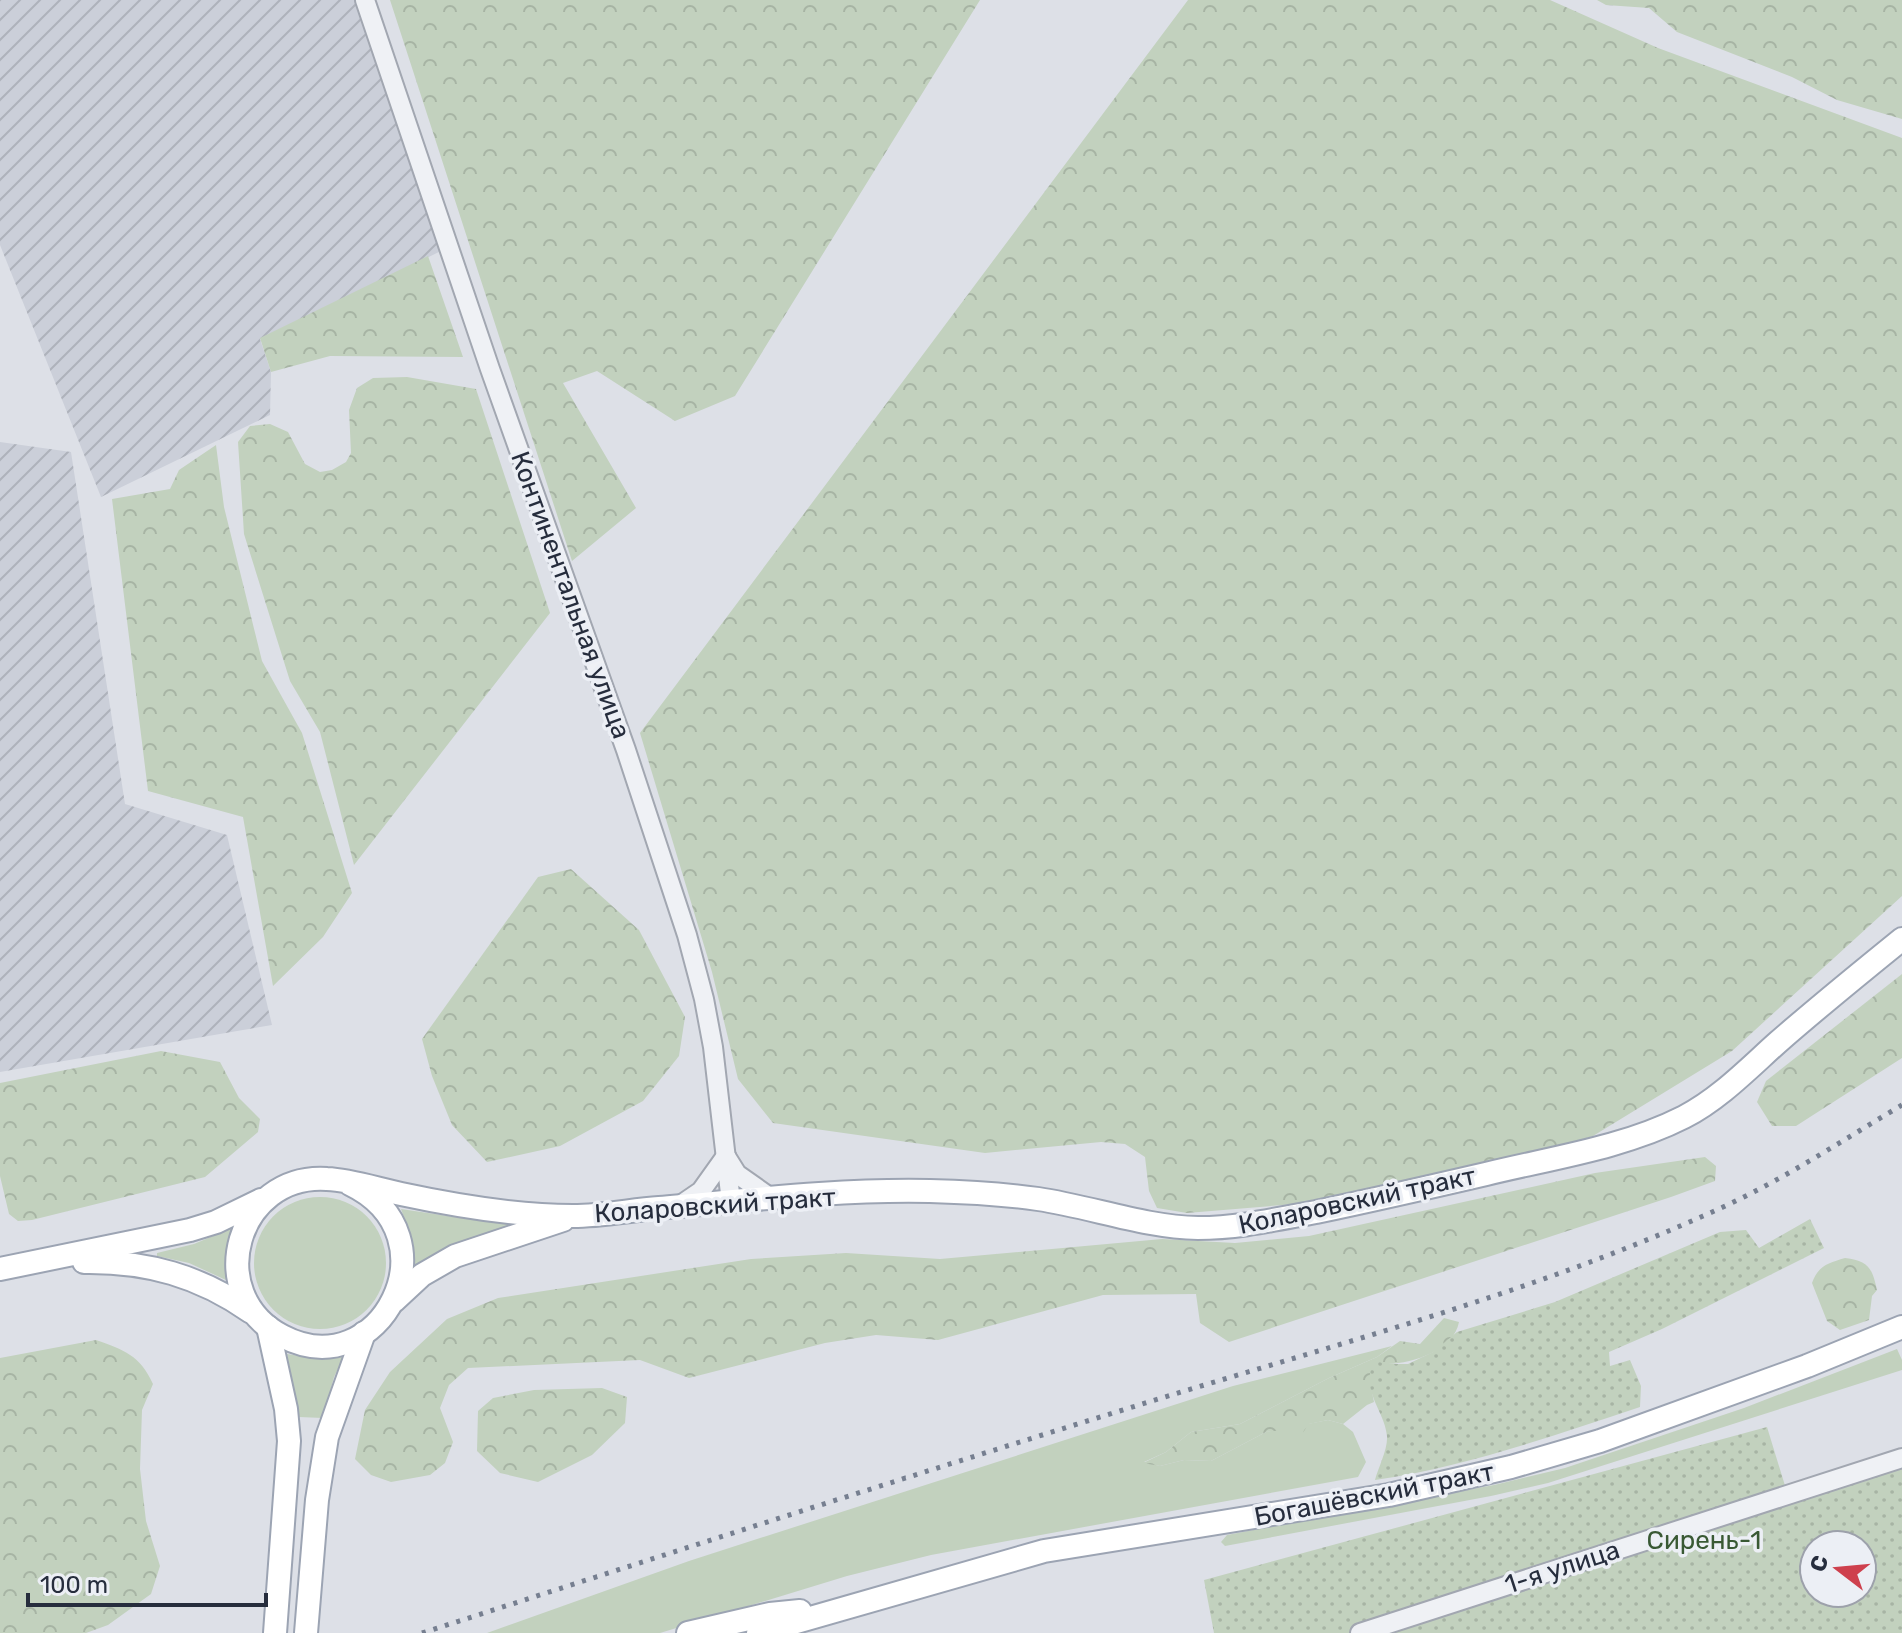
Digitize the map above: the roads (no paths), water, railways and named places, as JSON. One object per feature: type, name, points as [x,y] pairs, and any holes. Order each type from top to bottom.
[{"type":"main road","name":"Коларовский тракт","points":[[575,1216],[771,1198],[923,1191],[1039,1199],[1171,1226],[1230,1227],[1409,1193],[1611,1144],[1658,1128],[1700,1107],[1902,939]]},
{"type":"main road","points":[[0,1269],[190,1230],[216,1222],[282,1188],[309,1179],[323,1178],[486,1209],[575,1216]]},
{"type":"main road","points":[[350,1184],[374,1198],[384,1208],[398,1232],[404,1260],[393,1302]]},
{"type":"main road","points":[[269,1196],[249,1218],[238,1246],[237,1261],[242,1291],[262,1322],[284,1396],[289,1441],[275,1633]]},
{"type":"main road","points":[[35,1263],[104,1262],[176,1273],[224,1293],[262,1322],[294,1341],[323,1345],[364,1333],[422,1275],[455,1256],[575,1216]]},
{"type":"main road","name":"Богашёвский тракт","points":[[758,1633],[1044,1551],[1389,1495],[1526,1463],[1600,1441],[1807,1366],[1902,1327]]},
{"type":"main road","points":[[306,1633],[317,1500],[327,1437],[364,1333]]},
{"type":"main road","points":[[688,1633],[770,1614],[800,1611],[833,1613]]},
{"type":"main road","name":"Богашёвский тракт","points":[[799,1633],[833,1613]]},
{"type":"street","name":"Континентальная улица","points":[[365,0],[480,340],[680,909],[704,999],[731,1202]]},
{"type":"street","points":[[679,1206],[701,1191],[726,1156],[737,1174],[771,1198]]},
{"type":"street","name":"1-я улица","points":[[1360,1633],[1902,1458]]},
{"type":"railway","points":[[422,1633],[959,1461],[1434,1315],[1580,1266],[1746,1196],[1902,1105]]},
{"type":"park label","name":"Сирень-1","points":[[1704,1540]]}]
